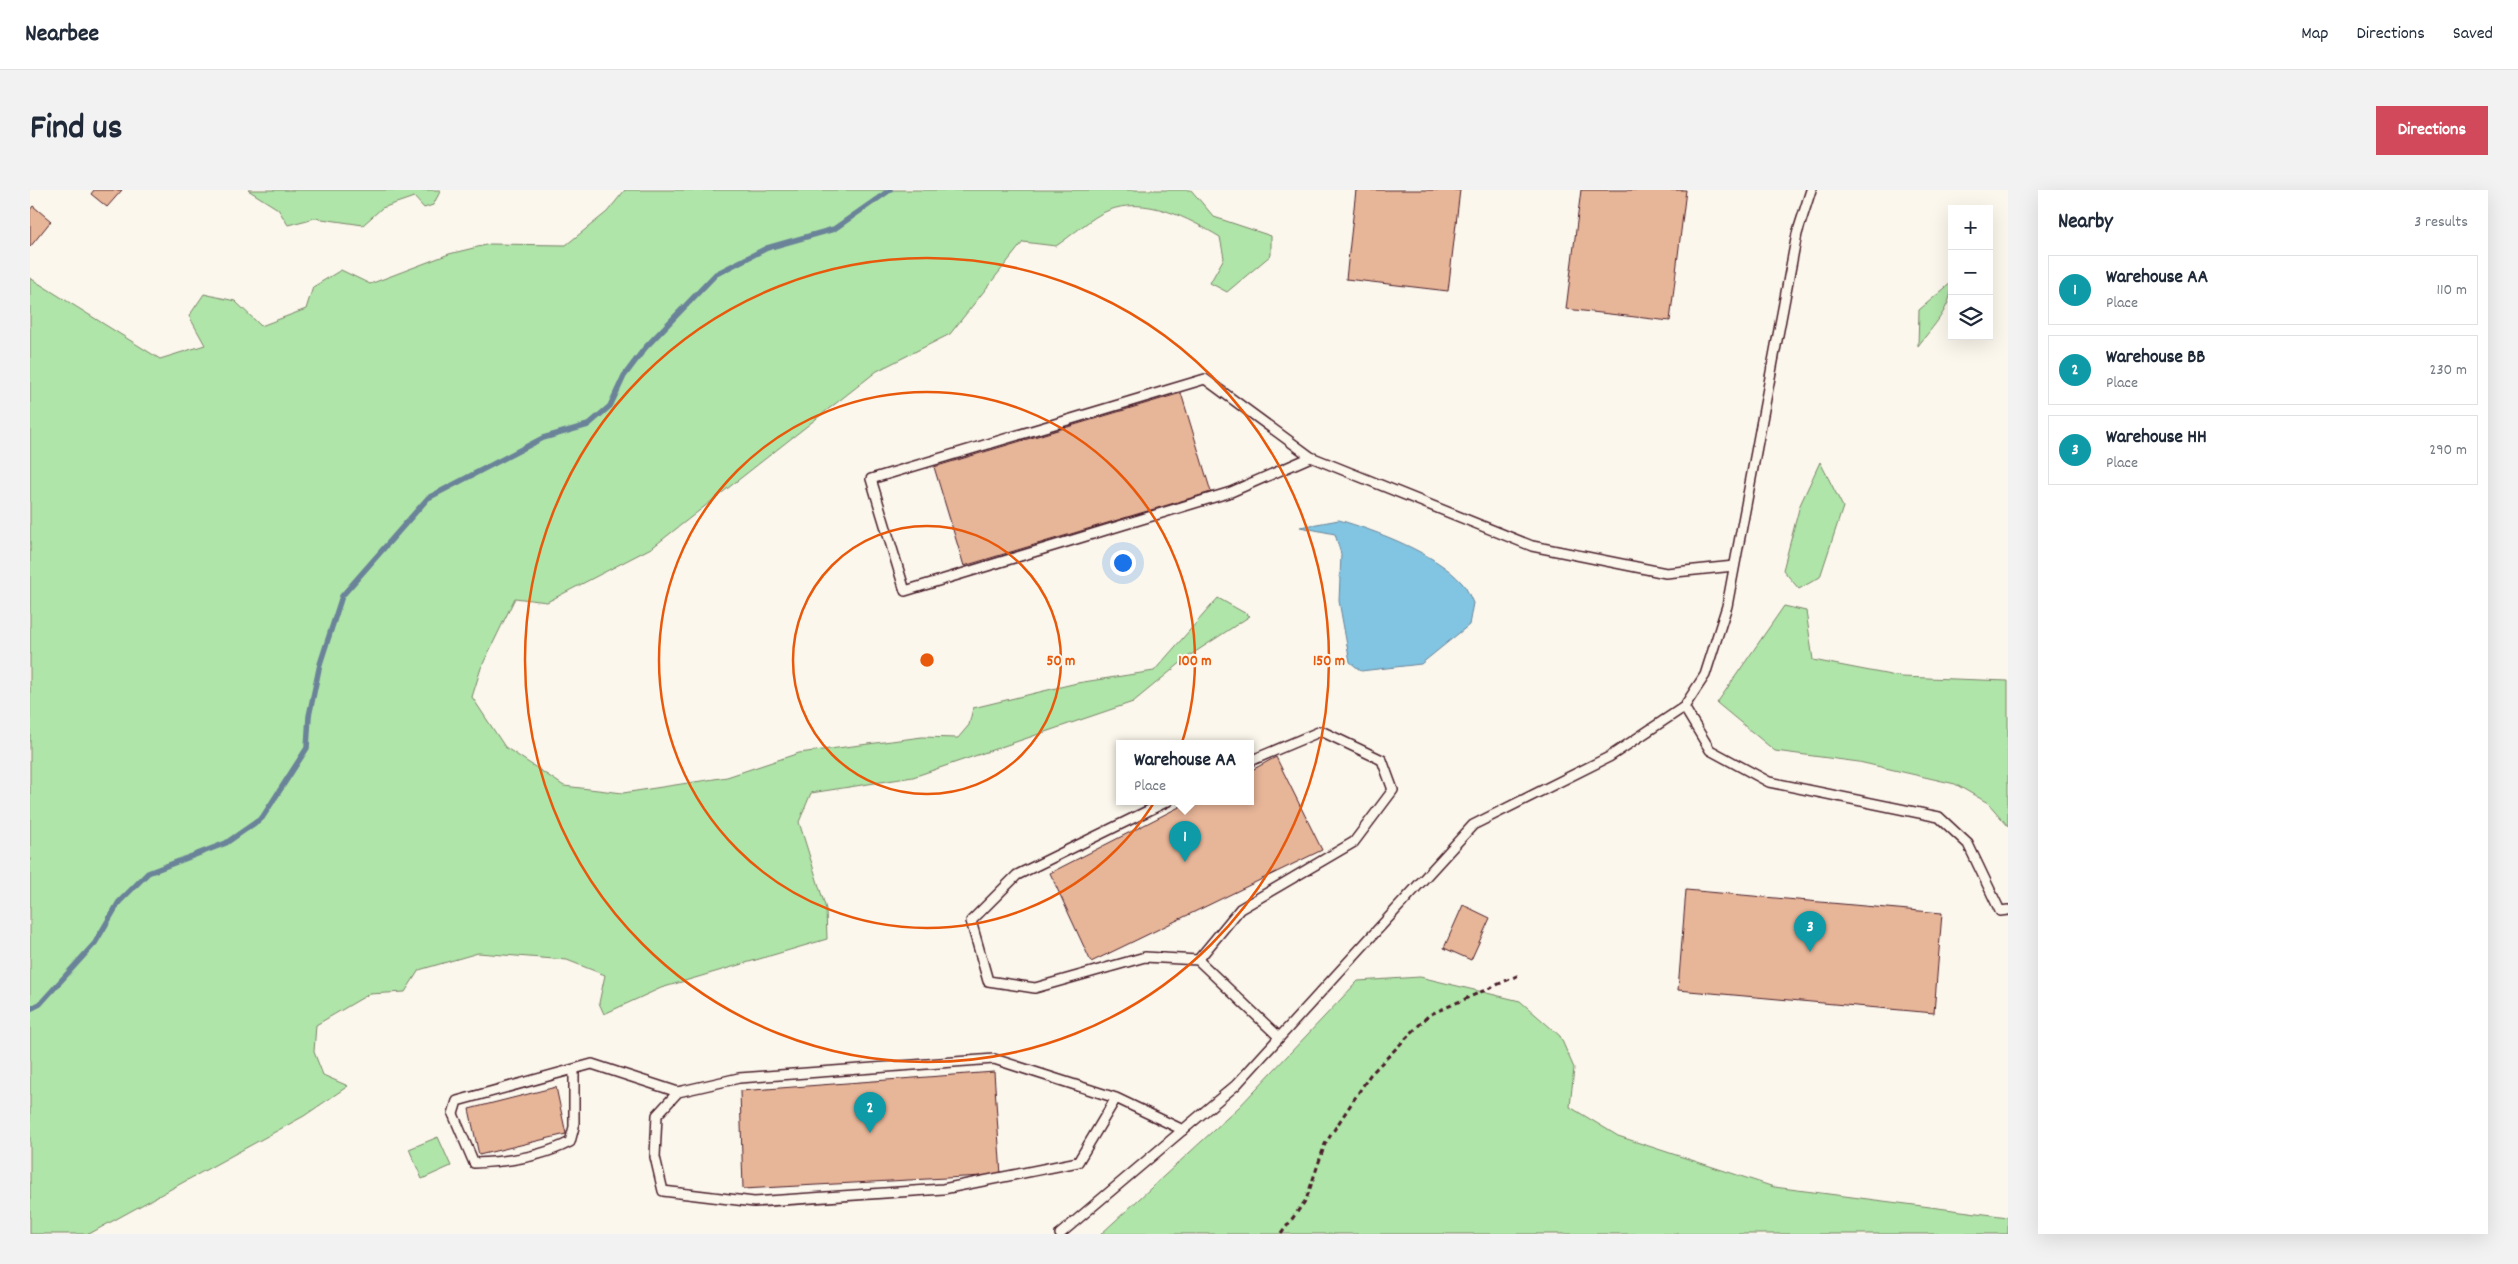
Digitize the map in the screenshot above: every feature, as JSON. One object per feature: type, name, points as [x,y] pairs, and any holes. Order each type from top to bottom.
[{"type":"lane","points":[[1060,1234],[1236,1085],[1473,825],[1609,758],[1684,707],[1705,675],[1727,606],[1797,234],[1811,190]]},
{"type":"lane","points":[[1311,457],[1231,492],[905,591],[871,479],[1205,379],[1311,457],[1532,546],[1666,573],[1734,566]]},
{"type":"lane","points":[[1684,707],[1710,750],[1769,782],[1939,817],[1968,844],[2000,911],[2008,910]]},
{"type":"lane","points":[[1198,960],[1240,910],[1354,842],[1392,790],[1382,760],[1321,731],[1254,758]]},
{"type":"lane","points":[[1160,805],[1017,875],[971,921],[988,981],[1035,988],[1144,957],[1198,960],[1279,1037]]},
{"type":"lane","points":[[574,1069],[574,1127],[570,1142],[557,1149],[501,1162],[474,1164],[453,1114],[457,1101],[592,1064],[678,1092],[739,1078],[994,1059],[1116,1098],[1183,1130]]},
{"type":"lane","points":[[678,1092],[657,1115],[655,1157],[663,1191],[754,1202],[943,1189],[1078,1162],[1116,1098]]},
{"type":"path","points":[[1281,1234],[1306,1200],[1325,1144],[1370,1075],[1429,1015],[1519,975]]},
{"type":"green space","points":[[248,190],[441,190],[433,205],[424,208],[414,197],[382,208],[363,225],[315,218],[288,225],[278,209]]},
{"type":"green space","points":[[625,190],[1191,190],[1214,217],[1271,236],[1271,255],[1227,292],[1210,283],[1224,258],[1220,237],[1180,216],[1151,207],[1136,206],[1121,207],[1101,214],[1056,246],[1023,242],[950,334],[877,371],[653,547],[547,602],[515,598],[481,668],[472,697],[505,747],[564,786],[623,793],[727,777],[799,753],[922,737],[958,738],[969,725],[973,708],[1077,683],[1154,671],[1218,598],[1250,616],[1189,656],[1133,702],[913,777],[811,793],[799,822],[826,909],[827,939],[661,988],[604,1014],[599,1003],[605,975],[567,960],[478,953],[419,970],[405,992],[369,994],[316,1025],[314,1052],[323,1075],[348,1086],[304,1116],[89,1234],[30,1234],[30,278],[160,359],[205,345],[189,316],[204,294],[235,301],[261,326],[306,309],[313,287],[341,270],[370,284],[449,254],[490,244],[566,245],[607,212]]},
{"type":"green space","points":[[1948,285],[1948,302],[1935,324],[1918,346],[1919,310]]},
{"type":"green space","points":[[1820,462],[1843,507],[1820,577],[1799,589],[1783,570],[1800,505]]},
{"type":"green space","points":[[1784,606],[1806,611],[1813,660],[1901,677],[2008,681],[2008,826],[1988,803],[1955,784],[1859,762],[1775,751],[1717,703]]},
{"type":"green space","points":[[1420,977],[1520,1001],[1560,1036],[1574,1068],[1570,1107],[1618,1136],[1774,1187],[2008,1217],[2008,1234],[1101,1234],[1239,1107],[1358,981]]},
{"type":"green space","points":[[438,1137],[451,1166],[422,1179],[409,1149]]},
{"type":"water","points":[[1339,520],[1405,544],[1451,572],[1464,585],[1473,603],[1469,625],[1421,664],[1361,671],[1350,662],[1339,601],[1341,554],[1335,534],[1300,527]]},
{"type":"building","points":[[94,190],[122,190],[107,207],[91,194]]},
{"type":"building","points":[[1356,190],[1460,190],[1448,291],[1346,279]]},
{"type":"building","points":[[1581,190],[1686,190],[1670,321],[1566,309]]},
{"type":"building","points":[[33,206],[51,221],[30,247],[30,210]]},
{"type":"building","points":[[1181,393],[1211,492],[964,566],[934,467]]},
{"type":"building","points":[[1276,757],[1322,850],[1091,962],[1050,873],[1183,805],[1254,805],[1254,769]]},
{"type":"building","points":[[1686,890],[1942,913],[1934,1013],[1678,990]]},
{"type":"building","points":[[1463,905],[1490,918],[1471,960],[1444,948]]},
{"type":"building","points":[[994,1072],[1001,1175],[743,1189],[740,1091]]},
{"type":"building","points":[[556,1087],[566,1134],[479,1155],[469,1109]]},
{"type":"waterway","points":[[30,1009],[40,1004],[95,943],[119,902],[148,873],[226,843],[262,818],[307,748],[309,716],[320,664],[342,596],[428,498],[543,438],[588,425],[610,406],[624,376],[645,348],[716,274],[767,248],[834,229],[890,190]]},
{"type":"place","name":"Warehouse AA","points":[[1185,862]]},
{"type":"place","name":"Warehouse HH","points":[[1810,952]]},
{"type":"place","name":"Warehouse BB","points":[[870,1133]]}]
